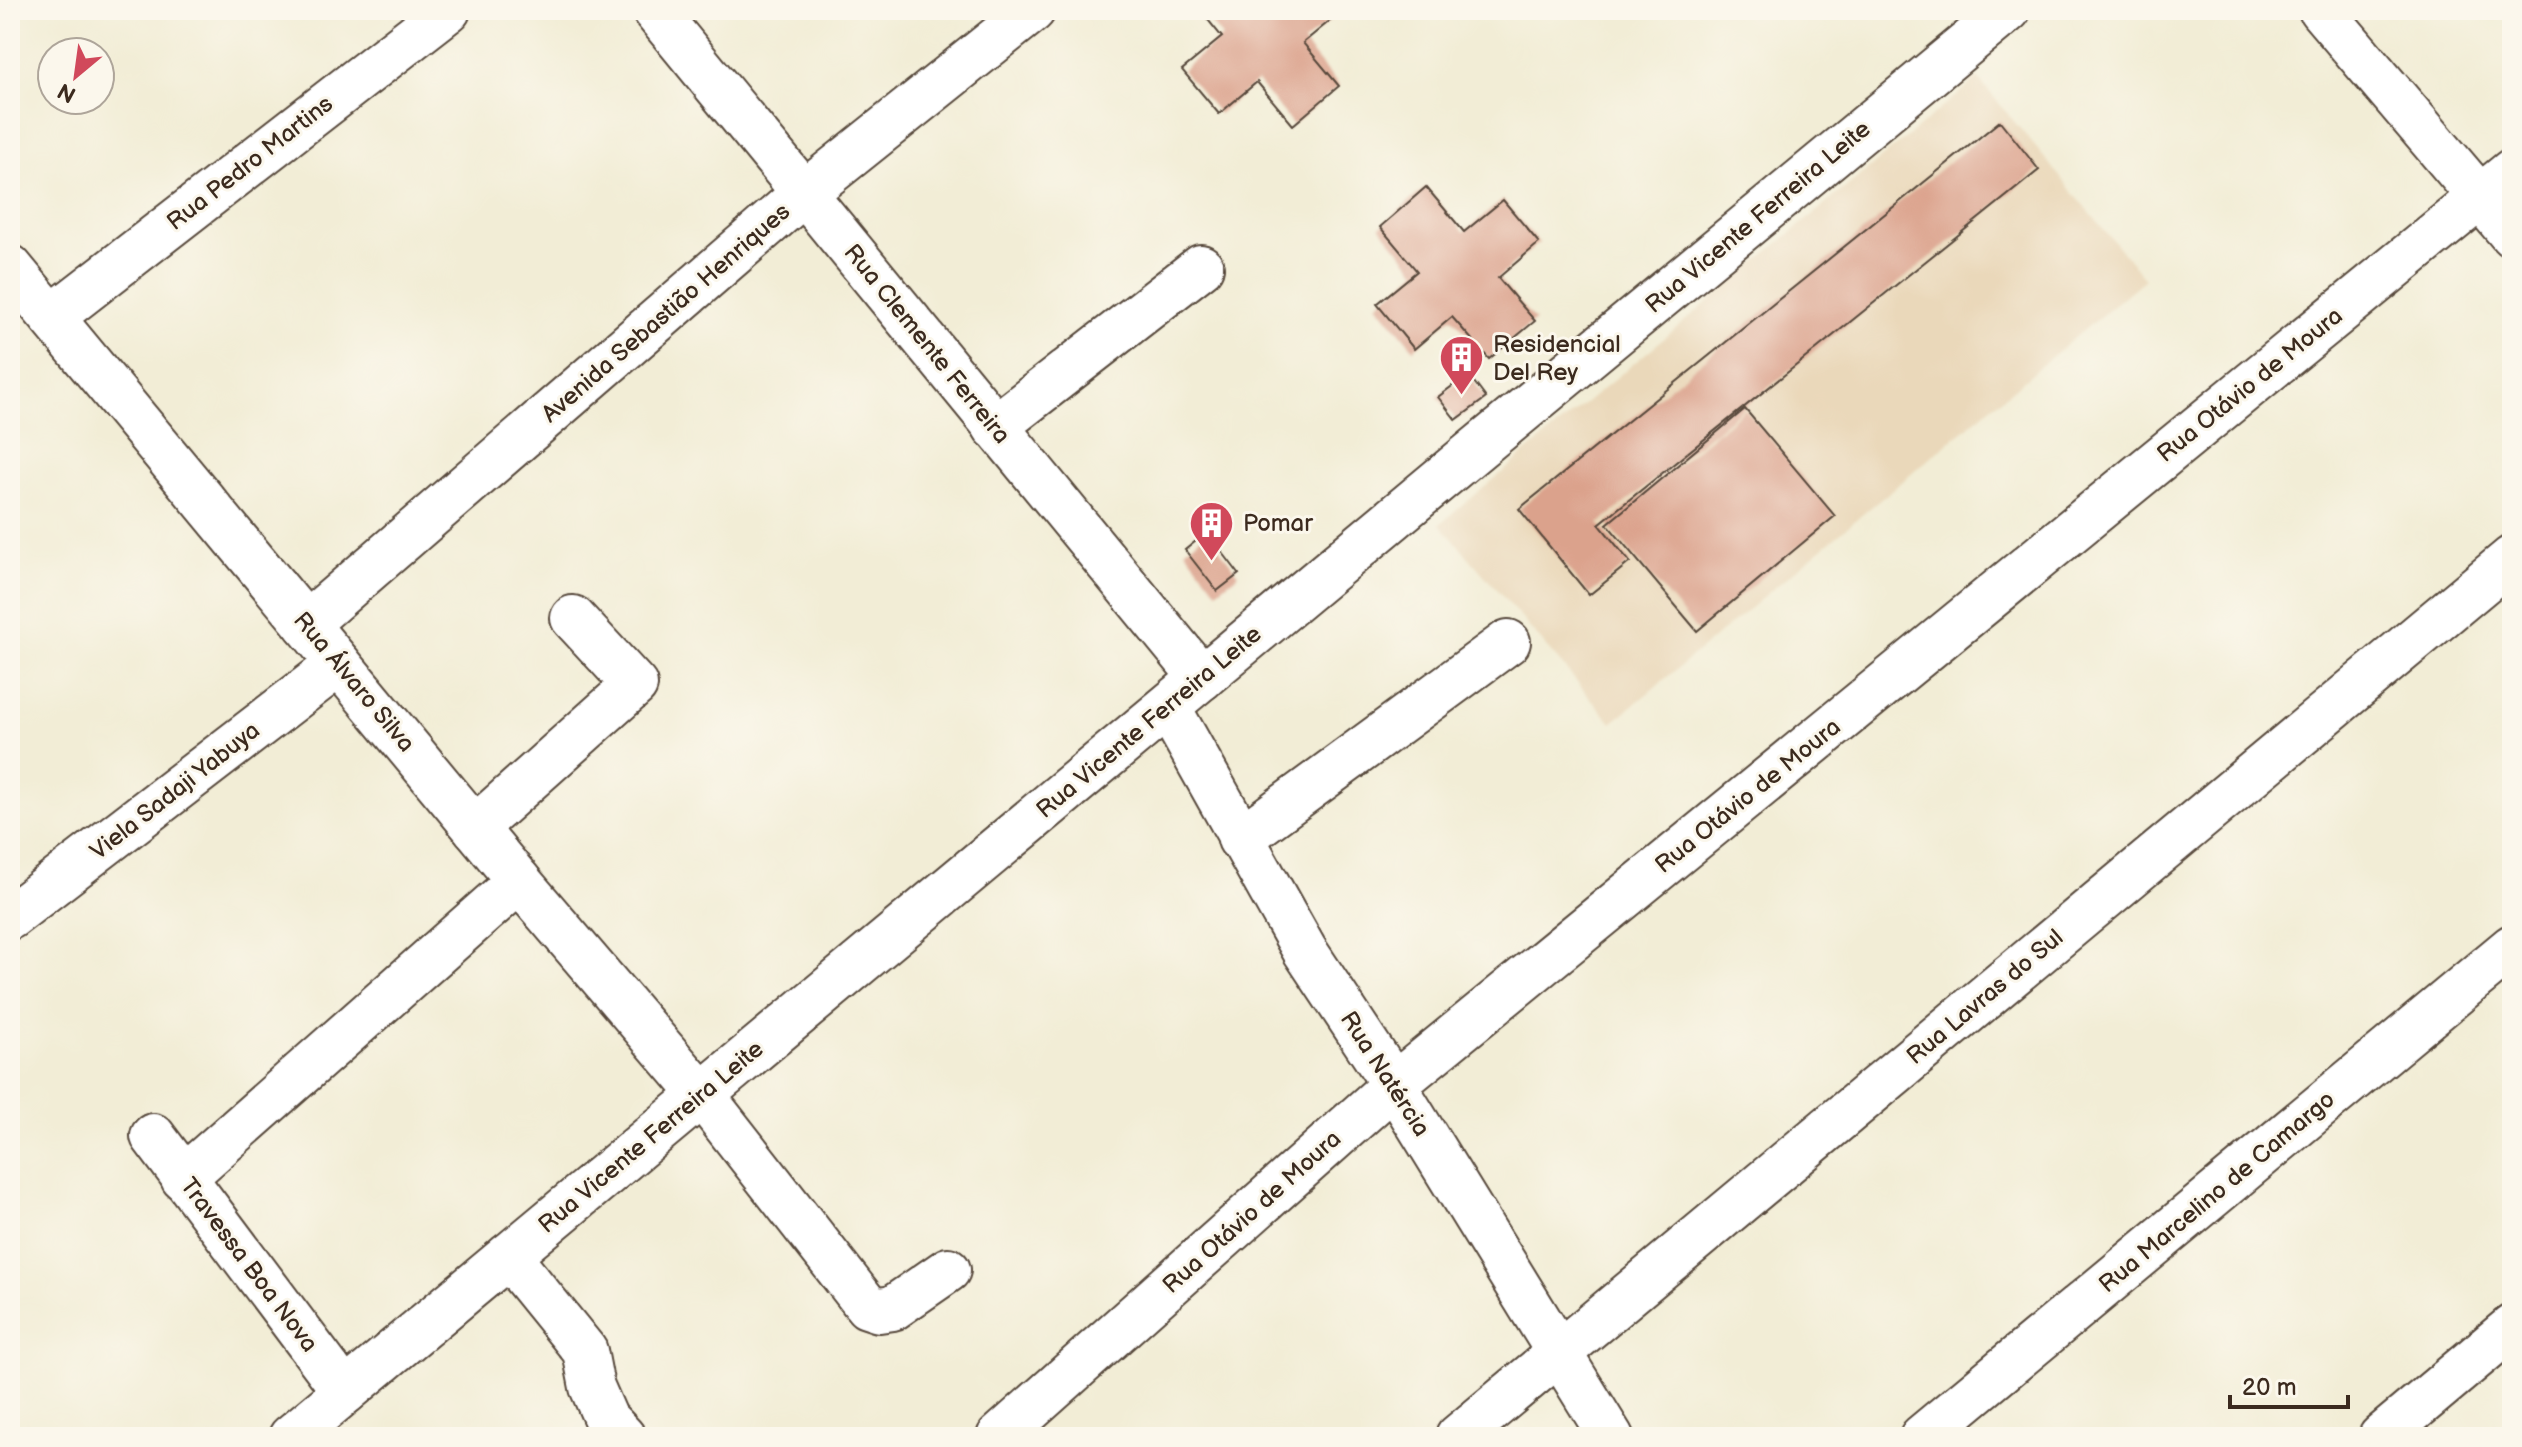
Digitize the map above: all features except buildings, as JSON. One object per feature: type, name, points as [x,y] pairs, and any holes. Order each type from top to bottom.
[{"type":"street","name":"Rua Pedro Martins","points":[[25,294],[448,10]]},
{"type":"street","name":"Rua Clemente Ferreira","points":[[654,10],[1202,678]]},
{"type":"street","name":"Avenida Sebastião Henriques","points":[[306,624],[803,194],[1033,10]]},
{"type":"street","name":"Rua Vicente Ferreira Leite","points":[[291,1437],[2008,10]]},
{"type":"street","points":[[2321,10],[2496,184],[2512,235]]},
{"type":"street","name":"Rua Otávio de Moura","points":[[999,1437],[1394,1085],[2496,184]]},
{"type":"street","points":[[995,427],[1201,267]]},
{"type":"street","name":"Rua Álvaro Silva","points":[[25,294],[702,1095],[867,1306],[879,1310],[893,1308],[948,1270]]},
{"type":"street","name":"Rua Lavras do Sul","points":[[1458,1437],[2512,558]]},
{"type":"street","points":[[475,828],[635,685],[573,618]]},
{"type":"street","points":[[1240,839],[1508,642]]},
{"type":"street","name":"Viela Sadaji Yabuya","points":[[10,917],[339,664]]},
{"type":"street","name":"Rua Natércia","points":[[1168,707],[1305,951],[1394,1085],[1611,1437]]},
{"type":"street","points":[[183,1178],[519,881]]},
{"type":"street","name":"Rua Marcelino de Camargo","points":[[1922,1437],[2512,947]]},
{"type":"street","name":"Travessa Boa Nova","points":[[153,1136],[345,1392]]},
{"type":"street","points":[[508,1256],[585,1351],[592,1387],[606,1419],[623,1437]]},
{"type":"street","points":[[2381,1437],[2512,1327]]},
{"type":"shaded area","points":[[1978,78],[2145,279],[1612,723],[1440,524]]},
{"type":"place","name":"Residencial Del Rey","points":[[1462,397]]},
{"type":"place","name":"Pomar","points":[[1212,562]]}]
